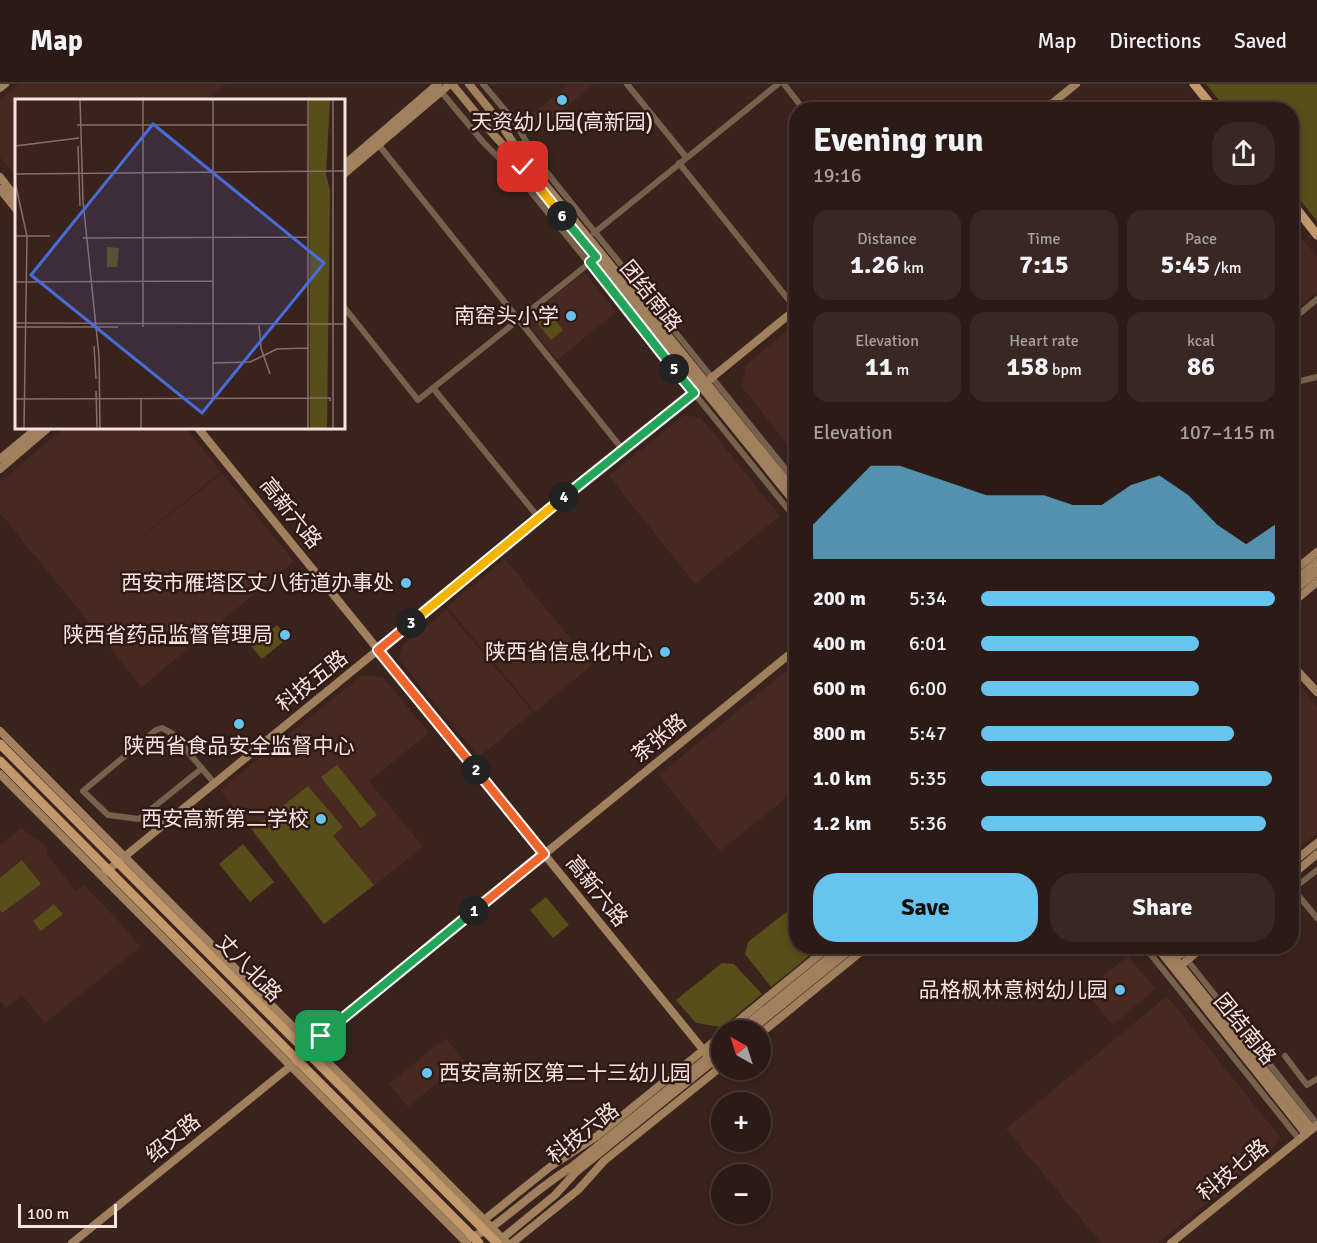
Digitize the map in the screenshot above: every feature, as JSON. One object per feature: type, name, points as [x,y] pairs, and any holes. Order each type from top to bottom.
[{"type":"main road","points":[[0,88],[5,84]]},
{"type":"main road","points":[[345,164],[438,86],[451,84]]},
{"type":"main road","name":"团结南路","points":[[451,84],[523,167],[593,260],[789,485]]},
{"type":"main road","name":"团结南路","points":[[469,84],[498,120],[522,156],[592,235],[703,385],[789,495]]},
{"type":"main road","points":[[1054,102],[1076,84]]},
{"type":"main road","points":[[1194,84],[1207,102]]},
{"type":"main road","points":[[345,173],[438,86]]},
{"type":"main road","points":[[0,177],[15,197]]},
{"type":"main road","points":[[0,189],[15,208]]},
{"type":"main road","points":[[1299,212],[1317,235]]},
{"type":"main road","name":"科技五路","points":[[105,873],[789,315]]},
{"type":"main road","points":[[0,459],[36,429]]},
{"type":"main road","points":[[0,469],[47,429]]},
{"type":"main road","name":"高新六路","points":[[199,429],[711,1058]]},
{"type":"main road","points":[[1299,566],[1317,552]]},
{"type":"main road","points":[[1299,577],[1317,562]]},
{"type":"main road","points":[[1299,586],[1317,572]]},
{"type":"main road","points":[[1299,597],[1317,582]]},
{"type":"main road","name":"茶张路","points":[[307,1047],[789,655]]},
{"type":"main road","points":[[1299,672],[1317,692]]},
{"type":"main road","points":[[0,731],[121,859]]},
{"type":"main road","name":"丈八北路","points":[[0,744],[121,859],[502,1242]]},
{"type":"main road","name":"丈八北路","points":[[0,761],[105,873],[469,1241]]},
{"type":"main road","points":[[0,774],[105,873]]},
{"type":"main road","points":[[1299,857],[1317,843]]},
{"type":"main road","points":[[1299,869],[1317,854]]},
{"type":"main road","points":[[739,1020],[820,954]]},
{"type":"main road","points":[[752,1020],[833,954]]},
{"type":"main road","points":[[763,1020],[845,954]]},
{"type":"main road","points":[[771,1025],[858,954]]},
{"type":"main road","name":"团结南路","points":[[1177,960],[1310,1130]]},
{"type":"main road","points":[[294,1063],[307,1047],[484,1220],[489,1230]]},
{"type":"main road","points":[[484,1220],[550,1167],[711,1061]]},
{"type":"main road","points":[[502,1242],[578,1190],[604,1161],[711,1062]]},
{"type":"main road","name":"科技六路","points":[[469,1241],[489,1230],[546,1183],[570,1168],[711,1062]]},
{"type":"main road","name":"科技六路","points":[[502,1242],[555,1195],[575,1173],[711,1062]]},
{"type":"main road","name":"绍文路","points":[[72,1243],[294,1063]]},
{"type":"main road","name":"科技七路","points":[[1171,1243],[1310,1130]]},
{"type":"street","points":[[483,84],[515,122],[536,159],[592,235],[778,84]]},
{"type":"street","points":[[627,84],[686,157]]},
{"type":"street","points":[[784,84],[798,102]]},
{"type":"street","points":[[345,308],[418,399],[593,260],[523,182],[483,142],[438,86]]},
{"type":"street","points":[[378,144],[623,450]]},
{"type":"street","points":[[679,163],[789,300]]},
{"type":"street","points":[[1299,314],[1317,299]]},
{"type":"street","points":[[1299,381],[1317,377]]},
{"type":"street","points":[[703,385],[789,475]]},
{"type":"street","points":[[703,385],[789,509]]},
{"type":"street","points":[[433,388],[538,518]]},
{"type":"street","points":[[201,769],[139,819],[108,815],[83,791],[156,730],[162,728],[173,734],[215,784]]},
{"type":"street","points":[[1299,884],[1317,870]]},
{"type":"street","points":[[1299,896],[1317,918]]},
{"type":"street","points":[[1151,954],[1310,1130]]},
{"type":"street","points":[[1285,1056],[1307,1085],[1317,1078]]},
{"type":"shaded area","points":[[19,84],[226,84],[206,99],[15,99],[15,176],[0,157],[0,99]]},
{"type":"shaded area","name":"天资幼儿园(高新园)","points":[[569,84],[594,84],[540,128],[530,116]]},
{"type":"shaded area","points":[[1206,84],[1317,84],[1317,221],[1299,199],[1299,102],[1220,102]]},
{"type":"shaded area","points":[[1299,235],[1317,257],[1317,292],[1299,306]]},
{"type":"shaded area","name":"南窑头小学","points":[[584,272],[616,312],[557,360],[525,320]]},
{"type":"shaded area","points":[[545,307],[563,330],[551,340],[533,317]]},
{"type":"shaded area","points":[[789,329],[789,446],[742,387],[746,365]]},
{"type":"shaded area","points":[[684,415],[701,418],[780,516],[695,584],[609,476]]},
{"type":"shaded area","points":[[63,429],[187,429],[221,472],[74,591],[222,473],[294,561],[142,687],[0,513],[0,482]]},
{"type":"shaded area","points":[[505,559],[592,665],[535,712],[447,607]]},
{"type":"shaded area","points":[[447,610],[533,712],[479,757],[399,660],[402,646]]},
{"type":"shaded area","points":[[277,625],[288,638],[262,659],[251,646]]},
{"type":"shaded area","points":[[789,669],[789,796],[720,851],[659,775]]},
{"type":"shaded area","name":"西安高新第二学校","points":[[362,675],[383,677],[429,733],[369,781],[423,847],[324,925],[220,790]]},
{"type":"shaded area","points":[[1299,684],[1317,707],[1317,833],[1299,848]]},
{"type":"shaded area","points":[[337,765],[377,815],[361,828],[321,777]]},
{"type":"shaded area","points":[[308,786],[343,827],[333,836],[374,885],[324,924],[251,828],[265,820]]},
{"type":"shaded area","points":[[21,828],[47,847],[47,855],[76,891],[84,885],[140,947],[45,1023],[22,995],[6,1008],[0,1001],[0,845]]},
{"type":"shaded area","points":[[243,844],[274,882],[250,902],[219,864]]},
{"type":"shaded area","points":[[22,860],[41,884],[2,913],[0,910],[0,878]]},
{"type":"shaded area","points":[[546,897],[569,925],[553,938],[530,910]]},
{"type":"shaded area","points":[[54,904],[63,914],[41,931],[33,921]]},
{"type":"shaded area","points":[[789,910],[789,954],[811,954],[771,987],[745,954],[748,942]]},
{"type":"shaded area","name":"品格枫林意树幼儿园","points":[[1128,956],[1155,989],[1113,1025],[1085,991]]},
{"type":"shaded area","points":[[722,963],[734,964],[762,994],[730,1020],[711,1020],[711,1025],[696,1023],[676,1000]]},
{"type":"shaded area","points":[[1167,996],[1280,1137],[1272,1150],[1158,1243],[1101,1243],[1006,1129]]},
{"type":"shaded area","name":"西安高新区第二十三幼儿园","points":[[446,1038],[464,1061],[408,1107],[389,1084]]},
{"type":"place","name":"天资幼儿园(高新园)","points":[[562,100]]},
{"type":"place","name":"南窑头小学","points":[[571,316]]},
{"type":"place","name":"西安市雁塔区丈八街道办事处","points":[[406,583]]},
{"type":"place","name":"陕西省药品监督管理局","points":[[285,635]]},
{"type":"place","name":"陕西省信息化中心","points":[[665,652]]},
{"type":"place","name":"陕西省食品安全监督中心","points":[[239,724]]},
{"type":"place","name":"西安高新第二学校","points":[[321,819]]},
{"type":"place","name":"品格枫林意树幼儿园","points":[[1120,990]]},
{"type":"place","name":"西安高新区第二十三幼儿园","points":[[427,1073]]},
{"type":"route","points":[[321,1036],[544,854],[378,650],[694,393],[590,262],[596,257],[523,167]]}]
